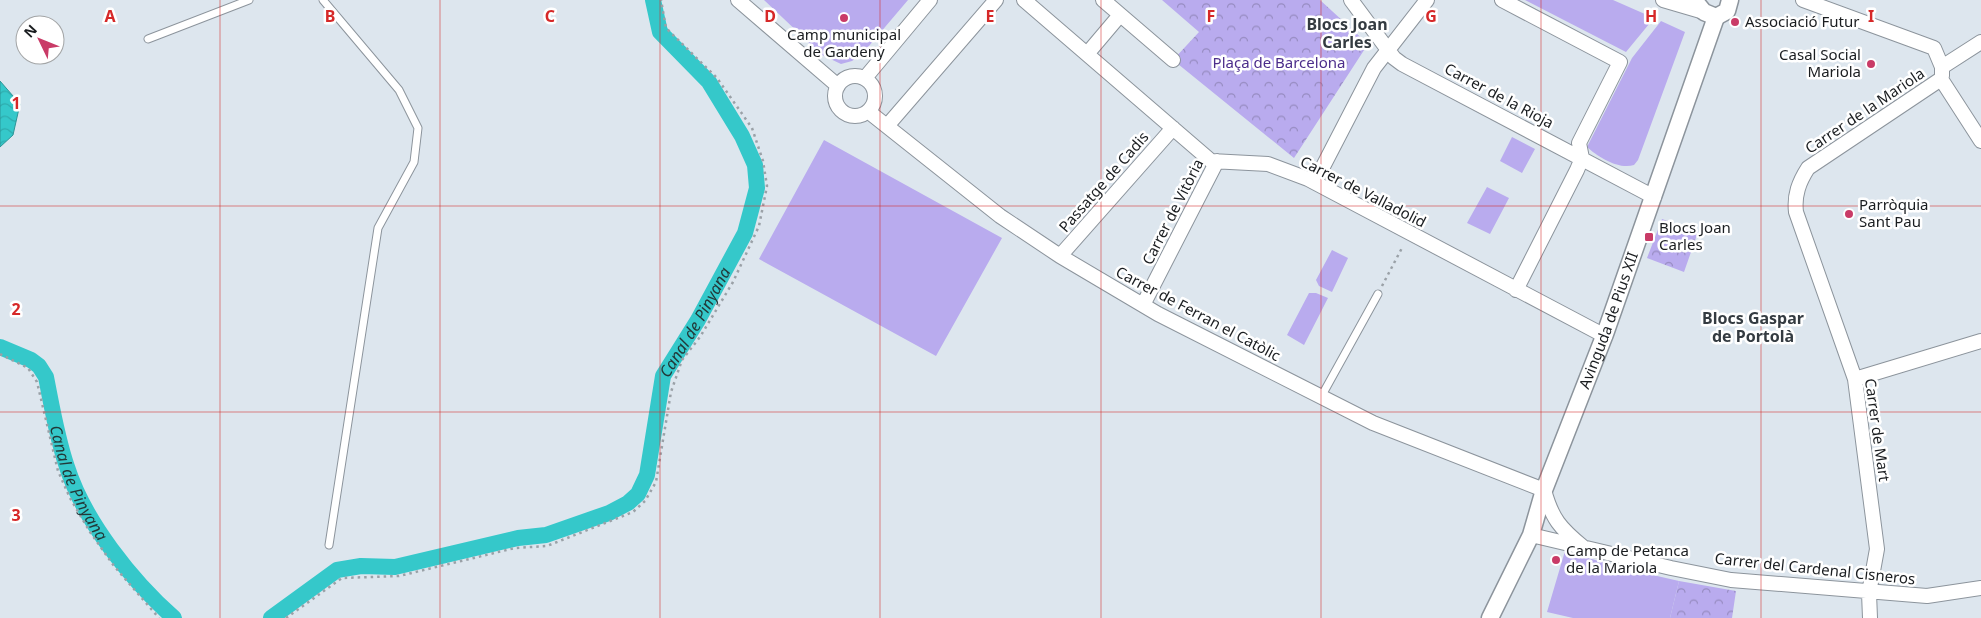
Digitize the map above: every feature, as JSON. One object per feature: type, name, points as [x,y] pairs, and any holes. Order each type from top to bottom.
[{"type":"street","points":[[738,0],[838,86]]},
{"type":"street","points":[[865,78],[930,0]]},
{"type":"street","points":[[887,126],[996,0]]},
{"type":"street","points":[[1024,0],[1211,161],[1217,162]]},
{"type":"street","points":[[1103,0],[1173,60]]},
{"type":"street","name":"Carrer de la Rioja","points":[[1351,0],[1387,49],[1402,64],[1654,197]]},
{"type":"street","points":[[1315,182],[1374,68],[1427,0]]},
{"type":"street","points":[[1502,0],[1620,62],[1579,144],[1582,158],[1516,290]]},
{"type":"street","points":[[1663,0],[1705,10]]},
{"type":"street","name":"Avinguda de Pius XII","points":[[1490,618],[1531,535],[1544,490],[1605,336],[1654,197],[1705,10],[1727,11],[1730,0]]},
{"type":"street","points":[[1803,0],[1934,48],[1942,73],[1981,141]]},
{"type":"street","points":[[1087,54],[1120,15]]},
{"type":"street","name":"Carrer de la Mariola","points":[[1808,168],[1942,73],[1981,42]]},
{"type":"street","points":[[847,77],[865,78],[871,83],[876,94],[875,101],[869,112],[857,117],[845,114],[836,104],[835,98],[838,86],[847,77]]},
{"type":"street","name":"Carrer de Ferran el Catòlic","points":[[869,112],[1000,216],[1060,256],[1143,305],[1373,423],[1544,490]]},
{"type":"street","name":"Passatge de Cadis","points":[[1060,256],[1173,128]]},
{"type":"street","name":"Carrer de Valladolid","points":[[1217,162],[1268,164],[1315,182],[1605,336]]},
{"type":"street","name":"Carrer de Vitòria","points":[[1143,305],[1217,162]]},
{"type":"street","name":"Carrer de Mart","points":[[1808,168],[1797,190],[1796,212],[1855,379],[1877,549],[1869,593],[1870,618]]},
{"type":"street","points":[[1855,379],[1981,341]]},
{"type":"street","points":[[1544,490],[1550,511],[1561,529],[1583,547]]},
{"type":"street","name":"Carrer del Cardenal Cisneros","points":[[1531,535],[1731,580],[1869,593],[1926,596],[1981,588]]},
{"type":"lane","points":[[148,39],[249,0]]},
{"type":"lane","points":[[323,0],[399,90],[418,128],[414,162],[378,228],[328,545]]},
{"type":"lane","points":[[1321,397],[1378,294]]},
{"type":"path","points":[[286,618],[342,578],[399,576],[515,548],[547,546],[633,512],[645,501],[656,482],[670,392],[682,360],[700,337],[733,282],[760,226],[767,186],[763,161],[752,128],[717,78],[666,28],[660,0]]},
{"type":"path","points":[[1378,294],[1410,234]]},
{"type":"path","points":[[0,354],[28,368],[36,382],[58,471],[70,498],[90,532],[114,566],[159,618]]},
{"type":"green space","points":[[764,0],[908,0],[863,53],[852,61],[841,64],[822,55]]},
{"type":"green space","name":"Plaça de Barcelona","points":[[1162,0],[1320,0],[1368,44],[1294,158],[1173,60],[1199,32]]},
{"type":"green space","points":[[1525,0],[1613,0],[1654,18],[1626,52]]},
{"type":"green space","points":[[1661,21],[1685,32],[1638,160],[1634,165],[1622,166],[1615,164],[1597,155],[1587,147],[1632,58]]},
{"type":"green space","points":[[1512,137],[1535,149],[1522,173],[1500,161]]},
{"type":"green space","points":[[824,140],[1002,238],[936,356],[759,259]]},
{"type":"green space","points":[[1487,187],[1509,198],[1490,234],[1467,223]]},
{"type":"green space","points":[[1662,219],[1698,232],[1684,272],[1647,258]]},
{"type":"green space","points":[[1332,250],[1348,258],[1332,292],[1319,286],[1316,280]]},
{"type":"green space","points":[[1309,293],[1316,293],[1328,298],[1304,345],[1287,335]]},
{"type":"green space","points":[[1565,551],[1622,568],[1679,581],[1670,618],[1573,618],[1547,612]]},
{"type":"green space","points":[[1679,581],[1736,591],[1732,618],[1670,618]]},
{"type":"water","points":[[0,81],[20,104],[13,135],[0,147]]},
{"type":"waterway","name":"Canal de Pinyana","points":[[271,618],[337,570],[361,566],[395,567],[518,538],[546,535],[609,513],[628,503],[638,494],[647,475],[663,376],[698,320],[745,233],[757,188],[755,165],[742,136],[709,82],[660,32],[653,0]]},
{"type":"waterway","name":"Canal de Pinyana","points":[[0,347],[31,360],[39,366],[46,377],[63,456],[85,508],[97,529],[126,568],[174,618]]},
{"type":"place","name":"Camp municipal de Gardeny","points":[[844,18]]},
{"type":"place","name":"Associació Futur","points":[[1735,22]]},
{"type":"place","name":"Casal Social Mariola","points":[[1871,64]]},
{"type":"place","name":"Parròquia Sant Pau","points":[[1849,214]]},
{"type":"place","name":"Blocs Joan Carles","points":[[1649,237]]},
{"type":"place","name":"Camp de Petanca de la Mariola","points":[[1556,560]]},
{"type":"district","name":"Blocs Joan Carles","points":[[1347,33]]},
{"type":"district","name":"Blocs Gaspar de Portolà","points":[[1753,327]]}]
